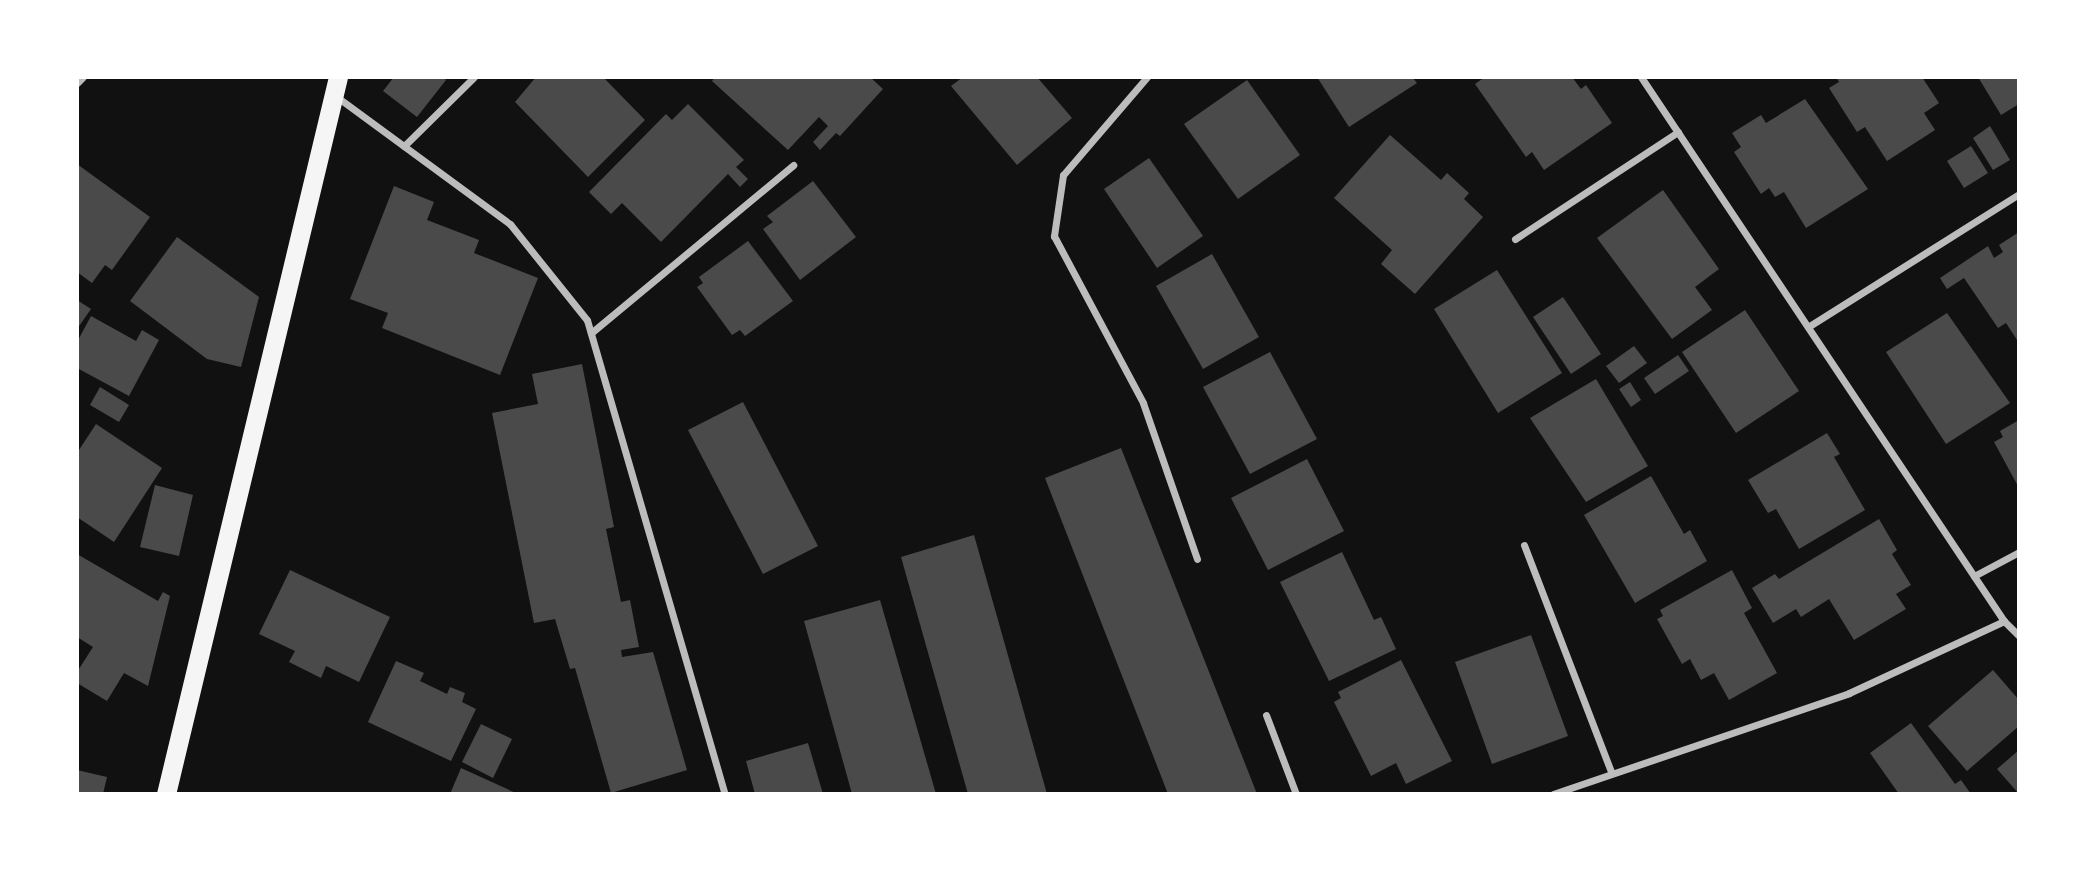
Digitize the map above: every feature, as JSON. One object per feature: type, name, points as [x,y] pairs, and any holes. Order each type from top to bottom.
[{"type":"highway","points":[[166,794],[335,86]]},
{"type":"street","points":[[77,83],[83,77]]},
{"type":"street","points":[[404,146],[474,77]]},
{"type":"street","points":[[1147,77],[1063,175],[1054,236],[1143,403],[1197,559]]},
{"type":"street","points":[[1641,77],[1811,325],[2004,621],[2019,636]]},
{"type":"street","points":[[335,86],[404,146],[510,224],[587,320],[724,794]]},
{"type":"street","points":[[1515,239],[1678,132]]},
{"type":"street","points":[[591,333],[793,165]]},
{"type":"street","points":[[1811,325],[2019,194]]},
{"type":"street","points":[[1524,545],[1611,772]]},
{"type":"street","points":[[1974,576],[2019,552]]},
{"type":"street","points":[[1553,794],[1849,693],[2004,621]]},
{"type":"street","points":[[1266,715],[1296,794]]},
{"type":"building","points":[[394,77],[443,77],[446,80],[417,117],[383,91]]},
{"type":"building","points":[[536,77],[603,77],[645,120],[588,177],[515,102]]},
{"type":"building","points":[[715,77],[870,77],[883,89],[840,136],[836,133],[820,150],[813,142],[828,126],[819,117],[788,150],[712,81]]},
{"type":"building","points":[[963,77],[1037,77],[1072,118],[1017,165],[951,86]]},
{"type":"building","points":[[1317,77],[1412,77],[1417,83],[1349,127]]},
{"type":"building","points":[[1485,77],[1572,77],[1581,89],[1586,85],[1612,123],[1544,170],[1532,152],[1526,157],[1475,84]]},
{"type":"building","points":[[1836,77],[1922,77],[1939,103],[1924,113],[1935,130],[1887,161],[1865,127],[1857,132],[1829,88],[1839,82]]},
{"type":"building","points":[[1978,77],[2019,77],[2019,104],[2001,115]]},
{"type":"building","points":[[1247,80],[1300,155],[1238,199],[1184,124]]},
{"type":"building","points":[[1805,99],[1868,189],[1806,228],[1784,192],[1775,197],[1769,188],[1761,194],[1734,152],[1741,147],[1732,133],[1761,115],[1766,123]]},
{"type":"building","points":[[688,104],[744,160],[736,167],[748,179],[740,187],[728,174],[661,242],[622,203],[611,214],[589,192],[666,114],[672,120]]},
{"type":"building","points":[[1990,126],[2010,160],[1993,170],[1973,138]]},
{"type":"building","points":[[1390,135],[1441,180],[1447,173],[1469,193],[1464,199],[1483,217],[1415,294],[1381,264],[1392,250],[1334,198]]},
{"type":"building","points":[[1971,146],[1988,173],[1964,188],[1947,161]]},
{"type":"building","points":[[1149,158],[1203,236],[1157,268],[1104,189]]},
{"type":"building","points":[[77,164],[150,217],[112,270],[105,265],[92,283],[77,272]]},
{"type":"building","points":[[813,181],[856,237],[800,280],[763,229],[773,222],[767,216]]},
{"type":"building","points":[[394,186],[434,202],[427,220],[479,240],[474,253],[538,278],[500,375],[382,328],[388,313],[350,299]]},
{"type":"building","points":[[1663,190],[1719,269],[1695,287],[1712,310],[1672,339],[1597,238]]},
{"type":"building","points":[[2019,232],[2019,343],[2006,323],[1998,328],[1964,278],[1947,289],[1940,278],[1988,246],[1994,258],[2003,252],[1999,245]]},
{"type":"building","points":[[177,237],[259,297],[241,367],[207,359],[130,301]]},
{"type":"building","points":[[748,241],[793,301],[745,336],[740,330],[732,335],[697,287],[703,283],[699,277]]},
{"type":"building","points":[[1212,254],[1259,337],[1203,369],[1156,286]]},
{"type":"building","points":[[1497,270],[1562,373],[1498,413],[1434,309]]},
{"type":"building","points":[[1563,297],[1601,354],[1571,374],[1533,317]]},
{"type":"building","points":[[77,300],[91,309],[77,329]]},
{"type":"building","points":[[1745,310],[1799,391],[1736,433],[1682,352]]},
{"type":"building","points":[[1947,313],[2010,403],[1946,444],[1886,352]]},
{"type":"building","points":[[91,316],[136,341],[142,330],[159,340],[129,396],[77,368],[77,342]]},
{"type":"building","points":[[1634,346],[1647,363],[1619,383],[1606,366]]},
{"type":"building","points":[[1270,352],[1317,439],[1250,474],[1203,387]]},
{"type":"building","points":[[1678,355],[1689,371],[1655,394],[1644,378]]},
{"type":"building","points":[[582,364],[614,527],[606,529],[621,602],[630,600],[639,647],[621,650],[622,657],[653,652],[687,770],[611,793],[575,668],[570,669],[555,619],[534,623],[492,413],[538,404],[532,374]]},
{"type":"building","points":[[1596,379],[1648,466],[1586,502],[1530,418]]},
{"type":"building","points":[[1630,382],[1641,400],[1631,407],[1619,389]]},
{"type":"building","points":[[100,387],[129,405],[119,422],[90,405]]},
{"type":"building","points":[[743,402],[818,546],[763,574],[688,430]]},
{"type":"building","points":[[2019,420],[2019,488],[1994,442],[2003,437],[2000,431]]},
{"type":"building","points":[[96,424],[162,468],[114,542],[77,517],[77,453]]},
{"type":"building","points":[[1827,433],[1840,454],[1834,457],[1865,510],[1799,549],[1776,509],[1768,513],[1748,480]]},
{"type":"building","points":[[1121,448],[1257,794],[1168,794],[1045,478]]},
{"type":"building","points":[[1307,459],[1344,531],[1268,570],[1231,498]]},
{"type":"building","points":[[1651,476],[1684,534],[1690,530],[1707,561],[1635,603],[1584,515]]},
{"type":"building","points":[[155,485],[193,495],[179,556],[140,547]]},
{"type":"building","points":[[1879,519],[1897,550],[1892,554],[1911,585],[1896,594],[1906,609],[1854,640],[1829,599],[1801,617],[1796,609],[1773,623],[1752,588],[1775,574],[1779,579]]},
{"type":"building","points":[[974,535],[1047,794],[968,794],[901,557]]},
{"type":"building","points":[[1342,552],[1374,620],[1381,617],[1396,649],[1329,681],[1280,582]]},
{"type":"building","points":[[77,554],[158,601],[163,592],[170,596],[148,686],[124,673],[107,701],[77,683],[77,672],[93,647],[77,637]]},
{"type":"building","points":[[290,570],[390,617],[359,682],[326,666],[321,678],[289,662],[295,651],[259,634]]},
{"type":"building","points":[[1732,570],[1752,608],[1744,613],[1777,673],[1729,700],[1714,673],[1701,680],[1690,659],[1682,664],[1657,619],[1663,616],[1660,610]]},
{"type":"building","points":[[880,600],[936,794],[852,794],[804,621]]},
{"type":"building","points":[[1531,635],[1568,736],[1492,764],[1455,662]]},
{"type":"building","points":[[1401,660],[1452,761],[1406,784],[1396,763],[1371,776],[1334,702],[1341,698],[1338,692]]},
{"type":"building","points":[[396,661],[424,673],[420,681],[447,694],[450,687],[465,693],[462,702],[476,709],[451,761],[368,722]]},
{"type":"building","points":[[1993,670],[2019,700],[2019,726],[1967,771],[1928,726]]},
{"type":"building","points":[[1911,723],[1955,784],[1961,780],[1971,794],[1899,794],[1870,753]]},
{"type":"building","points":[[481,724],[512,739],[493,778],[462,762]]},
{"type":"building","points":[[808,743],[823,794],[755,794],[746,761]]},
{"type":"building","points":[[2019,750],[2019,794],[1997,769]]},
{"type":"building","points":[[461,768],[518,794],[450,794]]},
{"type":"building","points":[[77,770],[107,777],[103,794],[77,794]]}]
